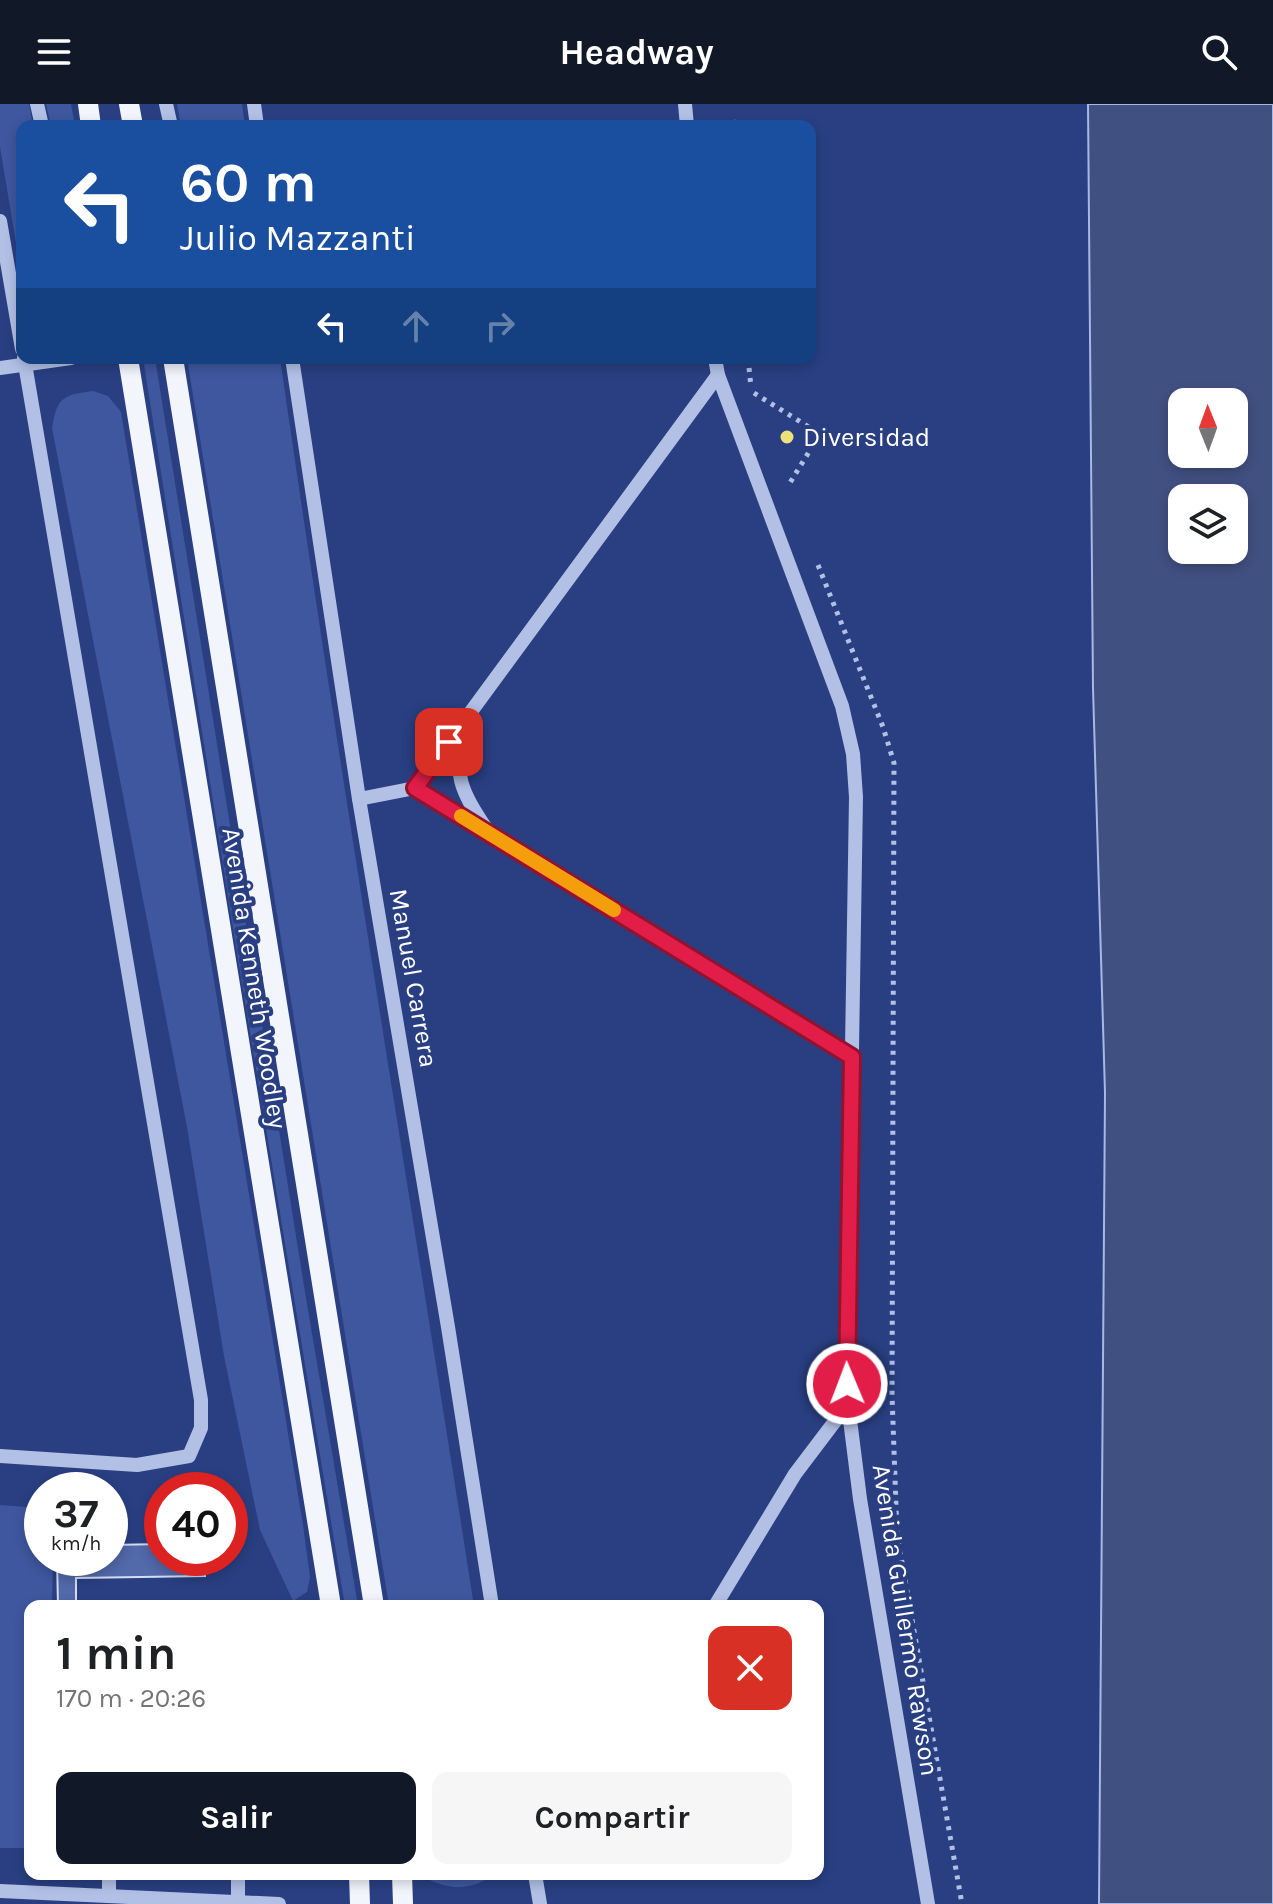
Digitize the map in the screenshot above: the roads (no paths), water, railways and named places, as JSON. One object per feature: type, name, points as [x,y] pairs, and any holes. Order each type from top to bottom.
[{"type":"main road","name":"Avenida Kenneth Woodley","points":[[129,364],[330,1600]]},
{"type":"main road","name":"Avenida Kenneth Woodley","points":[[174,364],[373,1600]]},
{"type":"main road","points":[[359,1880],[360,1904]]},
{"type":"main road","points":[[402,1880],[403,1904]]},
{"type":"street","points":[[0,221],[16,314]]},
{"type":"street","points":[[0,1456],[137,1465],[189,1456],[201,1428],[201,1400],[24,364]]},
{"type":"street","name":"Manuel Carrera","points":[[293,364],[359,799],[491,1600]]},
{"type":"street","name":"Avenida Guillermo Rawson","points":[[716,364],[842,706],[853,754],[856,797],[848,1404],[860,1499],[928,1904]]},
{"type":"street","points":[[359,799],[415,788],[718,375]]},
{"type":"street","points":[[466,720],[459,747],[459,771],[465,798],[489,834]]},
{"type":"street","points":[[415,788],[852,1057]]},
{"type":"street","points":[[719,1600],[795,1474],[848,1404]]},
{"type":"street","points":[[109,1880],[109,1896]]},
{"type":"street","points":[[238,1880],[238,1902]]},
{"type":"street","points":[[536,1880],[540,1904]]},
{"type":"street","points":[[0,1891],[279,1904]]},
{"type":"place","name":"Diversidad","points":[[787,437]]}]
